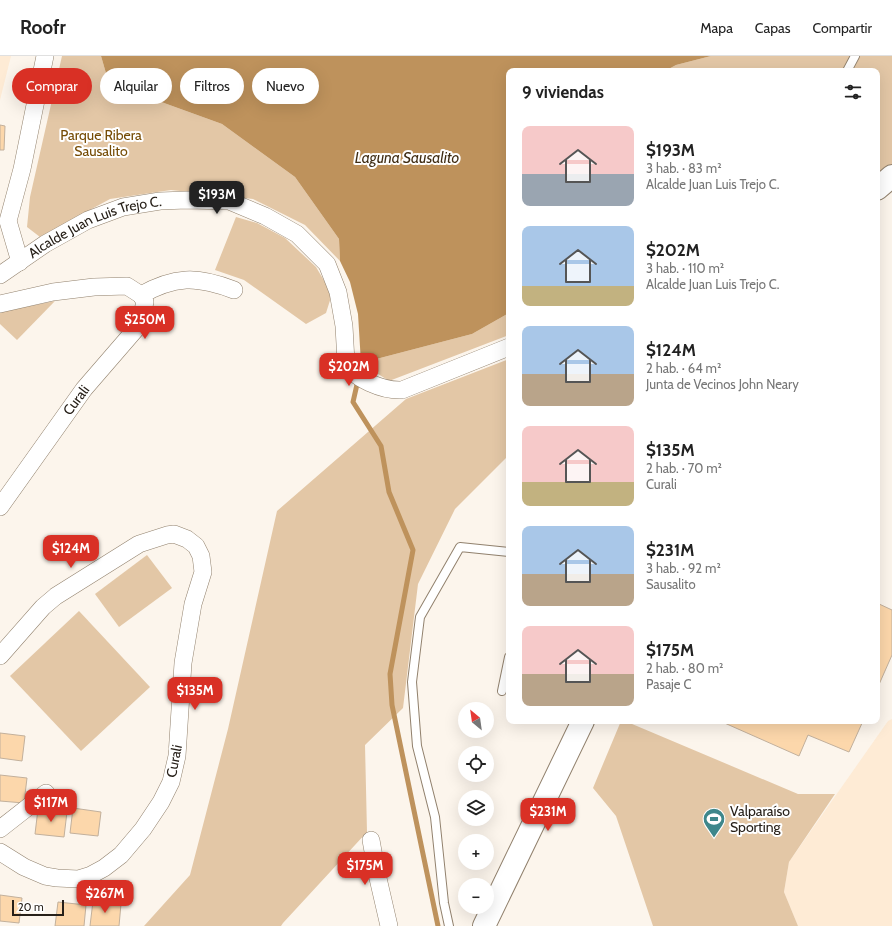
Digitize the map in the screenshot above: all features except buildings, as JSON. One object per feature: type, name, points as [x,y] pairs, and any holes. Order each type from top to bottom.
[{"type":"main road","points":[[880,186],[892,176]]},
{"type":"main road","points":[[484,926],[582,724]]},
{"type":"street","points":[[20,262],[8,221],[22,169],[46,56]]},
{"type":"street","name":"Alcalde Juan Luis Trejo C.","points":[[0,275],[45,244],[88,220],[123,207],[160,201],[228,201],[265,216],[297,234],[327,264],[338,292],[344,326],[346,362],[350,369],[374,386],[402,390],[506,348]]},
{"type":"street","points":[[0,304],[53,292],[94,287],[128,286],[141,295],[154,287],[186,280],[216,283],[234,290]]},
{"type":"street","name":"Curali","points":[[0,507],[80,394],[135,330],[142,314],[145,302],[141,295]]},
{"type":"street","name":"Curali","points":[[0,656],[43,607],[56,596],[139,544],[174,534],[187,539],[196,546],[201,556],[203,572],[193,604],[183,663],[177,756],[171,782],[161,802],[142,830],[121,855],[104,868],[91,875],[78,879],[45,876],[24,867],[0,852]]},
{"type":"street","points":[[0,829],[46,793]]},
{"type":"street","points":[[370,840],[376,874],[389,926]]},
{"type":"lane","points":[[849,68],[855,56]]},
{"type":"lane","points":[[449,926],[444,903],[435,817],[417,746],[412,682],[420,618],[460,547],[506,552]]},
{"type":"lane","points":[[502,691],[506,672]]},
{"type":"shaded area","points":[[0,56],[11,56],[0,100]]},
{"type":"shaded area","points":[[892,719],[892,926],[798,926],[784,892],[789,862],[888,721]]},
{"type":"green space","name":"Parque Ribera Sausalito","points":[[62,56],[101,56],[104,68],[100,68],[100,104],[167,104],[222,124],[295,177],[339,239],[340,261],[305,225],[253,199],[171,190],[110,199],[40,237],[27,227],[30,197],[51,104],[92,104],[92,68],[59,68]]},
{"type":"green space","points":[[711,56],[892,56],[892,164],[880,171],[880,68],[670,68],[676,65]]},
{"type":"green space","points":[[236,217],[257,223],[285,238],[316,267],[332,294],[326,313],[306,324],[244,280],[215,270]]},
{"type":"green space","points":[[55,301],[17,340],[0,324],[0,312]]},
{"type":"green space","points":[[506,315],[506,336],[389,381],[361,363],[472,334]]},
{"type":"green space","points":[[506,360],[506,458],[455,509],[418,584],[403,708],[365,745],[367,832],[281,926],[144,926],[190,875],[228,729],[277,511],[406,399]]},
{"type":"green space","points":[[147,555],[172,588],[119,627],[95,594]]},
{"type":"green space","points":[[79,611],[150,687],[81,751],[10,676]]},
{"type":"green space","name":"Valparaíso Sporting","points":[[620,724],[632,724],[798,794],[835,794],[789,862],[784,892],[798,926],[653,926],[616,816],[593,788]]},
{"type":"water","name":"Laguna Sausalito","points":[[101,56],[711,56],[676,65],[670,68],[506,68],[506,315],[472,334],[361,363],[358,314],[350,282],[340,261],[339,239],[295,177],[222,124],[167,104],[172,104],[172,68],[104,68]]},
{"type":"waterway","points":[[358,380],[353,402],[381,446],[389,492],[413,550],[390,674],[392,705],[438,926]]},
{"type":"place","name":"Valparaíso Sporting","points":[[714,838]]}]
